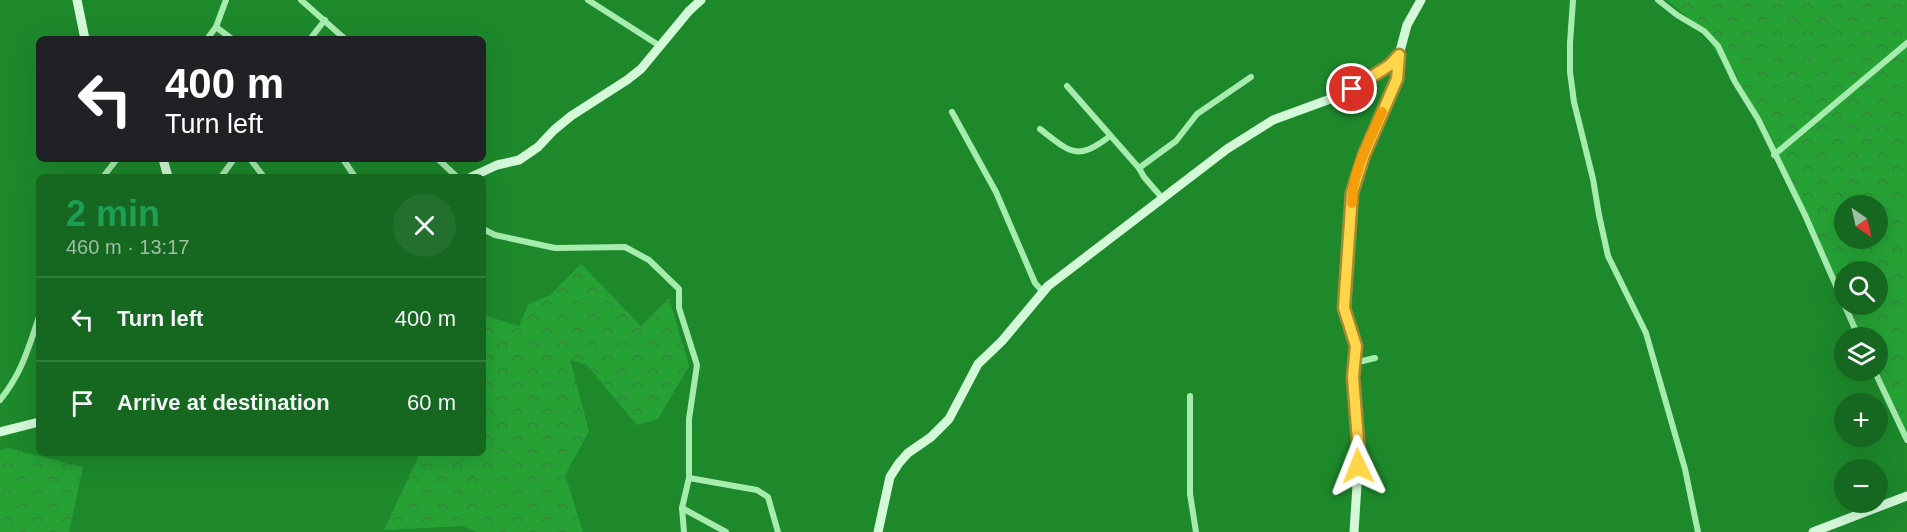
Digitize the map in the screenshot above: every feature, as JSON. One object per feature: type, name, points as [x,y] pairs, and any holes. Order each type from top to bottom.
[{"type":"street","points":[[78,0],[84,36]]},
{"type":"street","points":[[209,36],[216,27],[226,0]]},
{"type":"street","points":[[301,0],[342,36]]},
{"type":"street","points":[[588,0],[660,46]]},
{"type":"street","points":[[478,174],[497,165],[519,160],[538,147],[571,116],[627,80],[641,69],[689,11],[701,0]]},
{"type":"street","points":[[1354,532],[1359,454],[1354,412],[1356,346],[1344,308],[1352,193],[1364,155],[1397,79],[1399,55],[1407,25],[1421,0]]},
{"type":"street","points":[[1573,0],[1570,72],[1574,102],[1593,179],[1608,256],[1646,333],[1684,469],[1698,532]]},
{"type":"street","points":[[1658,0],[1677,15],[1704,31],[1718,46],[1735,81],[1758,119],[1805,215],[1854,327]]},
{"type":"street","points":[[312,36],[325,20]]},
{"type":"street","points":[[216,27],[228,36]]},
{"type":"street","points":[[1774,154],[1907,43]]},
{"type":"street","points":[[878,532],[890,477],[908,453],[931,437],[949,419],[978,364],[1002,341],[1048,286],[1227,149],[1273,120],[1333,99],[1352,89],[1390,65],[1399,55]]},
{"type":"street","points":[[1139,168],[1176,141],[1197,114],[1251,77]]},
{"type":"street","points":[[1067,86],[1164,199]]},
{"type":"street","points":[[952,112],[996,192],[1035,283],[1043,292]]},
{"type":"street","points":[[1040,129],[1070,151],[1092,150],[1110,136]]},
{"type":"street","points":[[252,162],[262,174]]},
{"type":"street","points":[[441,162],[454,174]]},
{"type":"street","points":[[486,230],[495,235],[555,248],[626,247],[649,260],[679,289],[679,308],[697,365],[689,419],[690,478],[682,508],[684,532]]},
{"type":"street","points":[[0,400],[14,383],[27,358],[36,327]]},
{"type":"street","points":[[1354,363],[1375,358]]},
{"type":"street","points":[[1879,381],[1907,440]]},
{"type":"street","points":[[1190,396],[1190,494],[1196,532]]},
{"type":"street","points":[[0,432],[36,423]]},
{"type":"street","points":[[690,478],[757,490],[768,497],[778,532]]},
{"type":"street","points":[[1813,532],[1907,496]]},
{"type":"street","points":[[682,508],[726,532]]},
{"type":"green space","points":[[1667,0],[1907,0],[1907,439],[1888,399],[1888,393],[1885,393],[1880,381],[1888,381],[1888,327],[1855,327],[1850,315],[1888,315],[1888,261],[1834,261],[1834,282],[1774,155],[1704,31]]},
{"type":"green space","points":[[581,264],[641,326],[669,298],[689,366],[658,419],[637,425],[586,364],[570,360],[589,431],[565,475],[583,532],[476,532],[463,526],[384,530],[419,456],[486,456],[486,316],[519,326],[528,305],[550,295]]},
{"type":"green space","points":[[7,448],[83,467],[69,532],[0,532],[0,451]]},
{"type":"slow traffic","points":[[1352,203],[1352,193],[1364,155],[1382,112]]},
{"type":"route","points":[[1352,89],[1390,65],[1399,55],[1397,79],[1364,155],[1352,193],[1344,308],[1356,346],[1353,377],[1358,466]]}]
